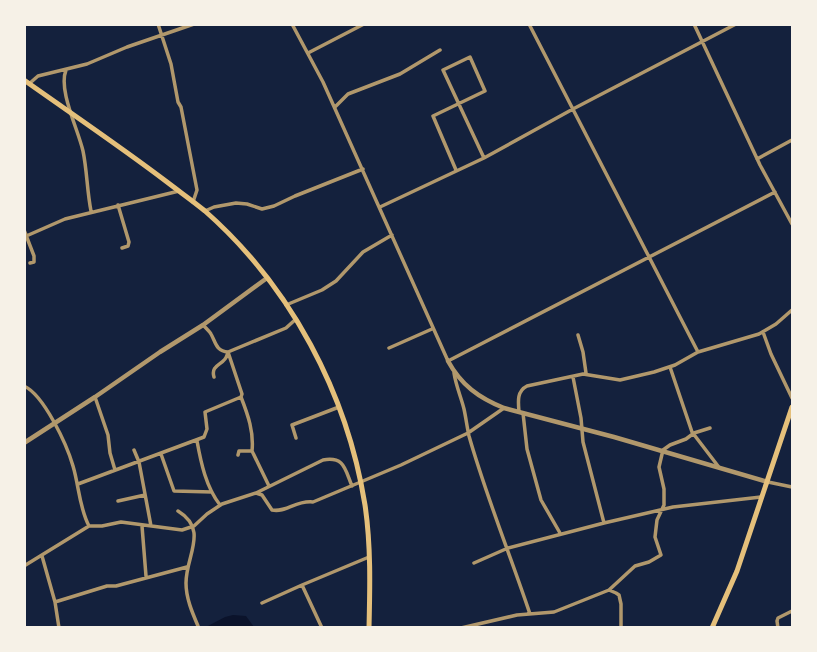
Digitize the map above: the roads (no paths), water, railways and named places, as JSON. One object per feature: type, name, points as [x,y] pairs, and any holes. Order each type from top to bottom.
[{"type":"main road","points":[[27,82],[205,211],[235,240],[267,278],[296,319],[326,373],[352,444],[365,507],[369,557],[369,628]]},
{"type":"main road","points":[[712,628],[737,571],[793,407]]},
{"type":"street","points":[[158,24],[181,107],[197,190],[193,202]]},
{"type":"street","points":[[27,82],[38,76],[88,64],[127,47],[194,24]]},
{"type":"street","points":[[292,24],[363,169],[448,362],[454,373],[470,389],[504,408],[793,488]]},
{"type":"street","points":[[308,53],[364,24]]},
{"type":"street","points":[[529,24],[698,352]]},
{"type":"street","points":[[694,24],[757,159],[793,224]]},
{"type":"street","points":[[380,207],[484,158],[736,24]]},
{"type":"street","points":[[334,107],[342,97],[400,74],[440,50]]},
{"type":"street","points":[[457,171],[433,116],[459,104],[485,91],[470,57],[443,70],[459,104],[484,158]]},
{"type":"street","points":[[66,70],[63,80],[83,152],[91,211]]},
{"type":"street","points":[[757,159],[793,140]]},
{"type":"street","points":[[205,211],[236,203],[262,209],[274,206],[363,169]]},
{"type":"street","points":[[26,237],[65,219],[91,211],[179,191]]},
{"type":"street","points":[[448,362],[775,192]]},
{"type":"street","points":[[118,205],[129,242],[128,246],[122,248]]},
{"type":"street","points":[[24,230],[34,256],[34,262],[30,264]]},
{"type":"street","points":[[286,304],[322,290],[336,281],[363,252],[392,235]]},
{"type":"street","points":[[24,443],[203,325],[267,278]]},
{"type":"street","points":[[560,534],[541,500],[527,449],[519,397],[523,388],[586,374],[620,380],[654,372],[698,352],[763,332],[793,310]]},
{"type":"street","points":[[203,325],[220,351],[228,352],[286,328],[296,319]]},
{"type":"street","points":[[389,348],[433,329]]},
{"type":"street","points":[[763,332],[793,398]]},
{"type":"street","points":[[578,335],[586,374]]},
{"type":"street","points":[[214,377],[214,368],[226,359],[228,352]]},
{"type":"street","points":[[228,352],[251,427],[251,451],[269,486]]},
{"type":"street","points":[[670,367],[694,433],[718,466]]},
{"type":"street","points":[[454,373],[468,433],[490,503],[530,614]]},
{"type":"street","points":[[573,377],[583,442],[604,523]]},
{"type":"street","points":[[24,386],[41,399],[72,462],[83,513],[89,526]]},
{"type":"street","points":[[95,397],[108,435],[115,470]]},
{"type":"street","points":[[78,484],[197,441],[207,433],[205,412],[241,397]]},
{"type":"street","points":[[296,438],[292,425],[339,407]]},
{"type":"street","points":[[256,493],[262,495],[272,510],[278,512],[303,501],[313,502],[468,433],[504,408]]},
{"type":"street","points":[[461,628],[554,612],[609,590],[635,566],[661,555],[655,532],[665,496],[659,467],[663,450],[694,433],[710,428]]},
{"type":"street","points":[[197,441],[203,467],[220,505]]},
{"type":"street","points":[[134,450],[139,462],[151,527]]},
{"type":"street","points":[[238,454],[239,451],[251,451]]},
{"type":"street","points":[[161,454],[174,491],[212,492]]},
{"type":"street","points":[[24,566],[89,526],[121,522],[182,530],[193,527],[220,505],[256,493],[323,460],[336,459],[341,463],[352,486]]},
{"type":"street","points":[[118,502],[145,495]]},
{"type":"street","points":[[474,563],[508,548],[604,523],[663,510],[763,497]]},
{"type":"street","points":[[178,511],[193,527],[195,537],[187,567],[188,598],[198,626]]},
{"type":"street","points":[[142,526],[146,577]]},
{"type":"street","points":[[42,556],[59,628]]},
{"type":"street","points":[[262,603],[369,557]]},
{"type":"street","points":[[55,602],[107,586],[187,567]]},
{"type":"street","points":[[302,585],[322,628]]},
{"type":"street","points":[[609,590],[617,593],[621,600],[621,628]]},
{"type":"street","points":[[778,628],[778,618],[793,611]]},
{"type":"water","points":[[246,616],[254,627],[206,627],[225,617]]}]
